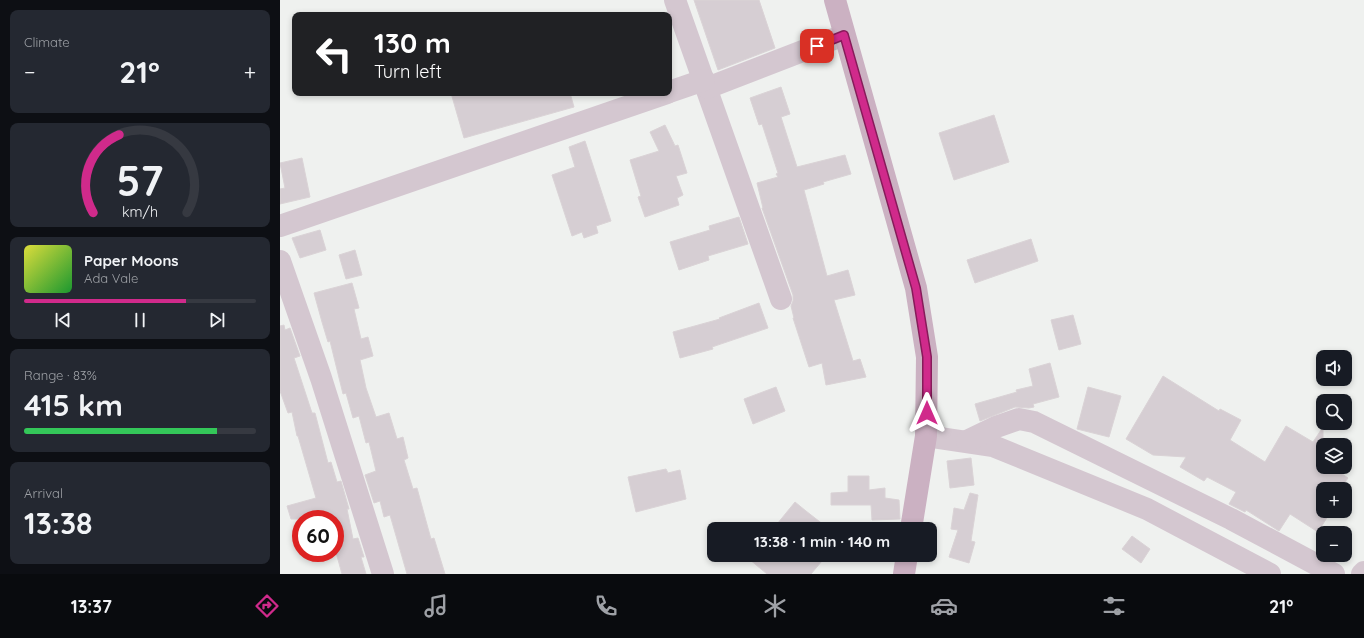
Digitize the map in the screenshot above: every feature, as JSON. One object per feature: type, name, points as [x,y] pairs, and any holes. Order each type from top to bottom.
[{"type":"main road","points":[[835,0],[916,288],[927,357],[926,436],[912,522]]},
{"type":"main road","points":[[904,574],[906,562]]},
{"type":"street","points":[[675,0],[781,298]]},
{"type":"street","points":[[672,92],[706,84],[844,35]]},
{"type":"street","points":[[280,226],[659,96]]},
{"type":"street","points":[[280,261],[321,378],[383,574]]},
{"type":"street","points":[[967,441],[996,427],[1020,420],[1034,422],[1231,519],[1334,574]]},
{"type":"street","points":[[926,436],[993,446],[1147,509],[1270,574]]},
{"type":"building","points":[[694,0],[759,0],[775,48],[718,70]]},
{"type":"building","points":[[781,87],[790,114],[781,117],[797,167],[845,155],[851,174],[823,182],[824,184],[804,190],[827,276],[848,270],[855,295],[834,300],[853,361],[860,359],[866,377],[826,385],[822,363],[809,367],[793,318],[791,306],[793,295],[762,208],[757,183],[778,177],[776,174],[778,173],[762,124],[759,125],[750,98]]},
{"type":"building","points":[[452,96],[571,96],[574,107],[464,138]]},
{"type":"building","points":[[994,115],[1009,162],[954,180],[939,133]]},
{"type":"building","points":[[665,125],[675,146],[678,145],[687,173],[676,176],[683,195],[677,198],[679,205],[645,217],[638,197],[641,196],[630,160],[659,151],[650,132]]},
{"type":"building","points":[[585,141],[611,221],[596,226],[598,233],[584,238],[582,232],[572,236],[552,175],[575,167],[569,147]]},
{"type":"building","points":[[302,158],[310,197],[280,204],[280,189],[285,188],[280,163]]},
{"type":"building","points":[[739,217],[748,244],[708,256],[709,260],[679,270],[670,242],[710,230],[709,226]]},
{"type":"building","points":[[320,230],[326,250],[300,258],[292,238]]},
{"type":"building","points":[[1031,239],[1038,261],[975,283],[967,260]]},
{"type":"building","points":[[355,250],[362,275],[346,279],[339,255]]},
{"type":"building","points":[[352,283],[359,308],[354,309],[361,339],[368,337],[373,356],[360,360],[366,388],[376,417],[389,413],[397,439],[403,437],[408,458],[404,460],[413,489],[417,488],[431,539],[434,538],[445,574],[407,574],[390,515],[384,517],[380,501],[374,503],[365,475],[376,471],[369,442],[366,443],[359,416],[353,418],[346,393],[343,394],[330,341],[328,342],[314,293]]},
{"type":"building","points":[[759,303],[768,328],[712,347],[713,349],[680,358],[673,332],[720,319],[719,318]]},
{"type":"building","points":[[1073,315],[1081,344],[1059,350],[1051,320]]},
{"type":"building","points":[[284,325],[285,330],[290,328],[300,356],[294,358],[312,413],[315,413],[328,463],[331,462],[337,482],[341,481],[349,509],[347,509],[353,539],[358,538],[364,557],[361,557],[366,574],[342,574],[339,562],[344,562],[344,510],[292,510],[291,519],[287,506],[316,498],[297,436],[292,412],[288,413],[280,391],[280,326]]},
{"type":"building","points":[[1050,363],[1059,397],[1033,404],[1034,407],[1015,407],[980,421],[975,404],[1017,392],[1016,390],[1033,386],[1029,369]]},
{"type":"building","points":[[1163,376],[1219,411],[1220,409],[1241,420],[1230,440],[1265,462],[1286,426],[1313,442],[1321,430],[1323,430],[1323,438],[1316,438],[1316,474],[1342,474],[1348,478],[1345,482],[1316,482],[1316,518],[1327,518],[1322,526],[1316,526],[1316,531],[1290,514],[1279,531],[1246,510],[1245,512],[1229,504],[1236,492],[1207,477],[1204,481],[1180,467],[1186,457],[1153,455],[1126,439]]},
{"type":"building","points":[[776,387],[785,411],[753,424],[744,399]]},
{"type":"building","points":[[1088,387],[1121,396],[1109,437],[1077,429]]},
{"type":"building","points":[[971,458],[974,485],[950,488],[947,461]]},
{"type":"building","points":[[666,469],[668,473],[680,470],[686,499],[636,512],[628,477]]},
{"type":"building","points":[[848,476],[869,476],[869,490],[885,488],[885,498],[899,500],[900,519],[872,520],[871,505],[831,505],[831,493],[848,492]]},
{"type":"building","points":[[970,493],[978,495],[971,541],[975,542],[969,563],[949,557],[958,530],[951,529],[954,508],[964,510]]},
{"type":"building","points":[[795,502],[820,522],[779,522]]},
{"type":"building","points":[[1132,536],[1150,549],[1141,563],[1122,549]]},
{"type":"building","points":[[753,562],[821,562],[811,574],[767,574]]},
{"type":"route","points":[[817,46],[844,35],[916,288],[927,357],[927,413]]}]
